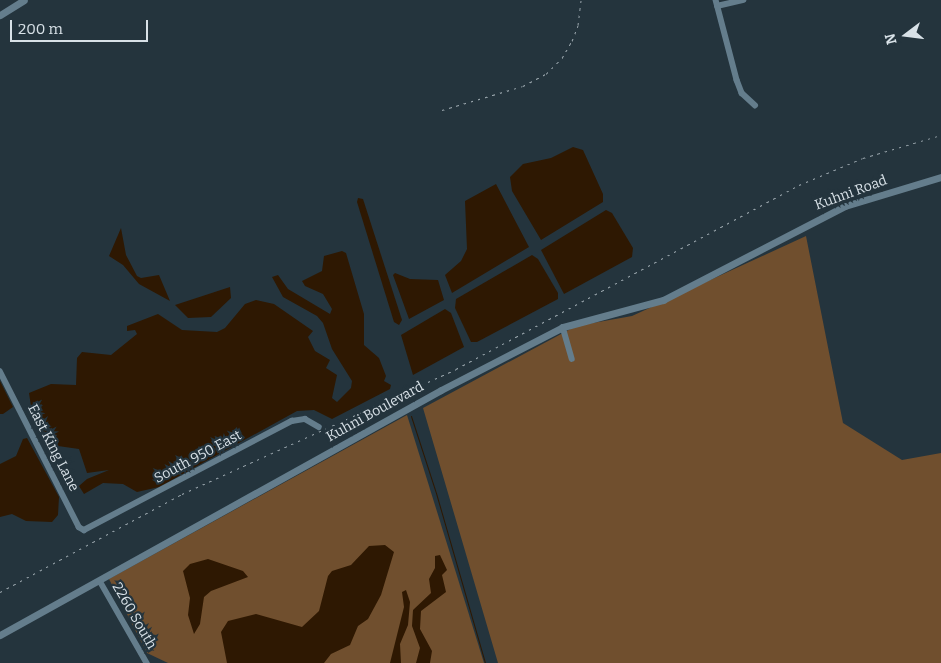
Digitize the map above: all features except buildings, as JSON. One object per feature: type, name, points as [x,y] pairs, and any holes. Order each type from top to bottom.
[{"type":"street","points":[[0,14],[24,0]]},
{"type":"street","points":[[743,0],[716,3],[739,86],[755,105]]},
{"type":"street","name":"Kuhni Road","points":[[774,240],[845,206],[941,177]]},
{"type":"street","name":"Kuhni Boulevard","points":[[0,635],[100,581],[172,537],[441,390],[563,327],[663,300],[774,240]]},
{"type":"street","points":[[563,327],[572,359]]},
{"type":"street","name":"East King Lane","points":[[0,371],[79,526],[88,530]]},
{"type":"street","name":"South 950 East","points":[[88,530],[292,421],[305,419],[319,426]]},
{"type":"street","name":"2260 South","points":[[100,581],[147,663]]},
{"type":"shaded area","points":[[573,147],[583,150],[603,194],[603,202],[541,240],[512,191],[510,177],[523,164],[551,158]]},
{"type":"shaded area","points":[[496,184],[529,247],[452,293],[445,275],[461,261],[467,249],[465,201]]},
{"type":"shaded area","points":[[358,198],[363,199],[402,320],[399,325],[394,322],[357,202]]},
{"type":"shaded area","points":[[606,210],[612,213],[633,248],[632,257],[564,294],[541,250]]},
{"type":"shaded area","points":[[121,228],[126,255],[137,276],[141,278],[159,275],[170,301],[139,284],[123,265],[109,256]]},
{"type":"shaded area","points":[[806,236],[843,423],[902,460],[941,453],[941,663],[498,663],[423,408],[576,326],[632,316]]},
{"type":"shaded area","points":[[342,251],[346,253],[364,314],[364,345],[379,358],[386,376],[384,381],[391,385],[390,389],[332,419],[314,410],[297,411],[159,487],[137,492],[123,484],[103,483],[84,494],[79,486],[87,479],[109,470],[87,473],[79,449],[44,444],[39,425],[32,413],[29,393],[51,384],[76,385],[77,358],[82,352],[111,355],[137,334],[135,330],[127,331],[127,326],[158,314],[182,330],[217,332],[225,328],[245,304],[256,300],[274,304],[313,331],[308,337],[315,351],[330,360],[326,368],[337,375],[332,398],[337,402],[351,388],[352,381],[332,349],[323,323],[317,316],[283,297],[272,277],[278,275],[288,289],[330,314],[332,309],[323,294],[305,286],[302,281],[322,271],[324,256]]},
{"type":"shaded area","points":[[532,255],[538,259],[558,293],[558,299],[477,342],[471,342],[455,308],[456,299]]},
{"type":"shaded area","points":[[395,273],[410,279],[438,280],[444,300],[409,319],[393,275]]},
{"type":"shaded area","points":[[230,287],[231,298],[211,317],[188,318],[175,305]]},
{"type":"shaded area","points":[[445,309],[451,313],[464,347],[413,375],[401,335]]},
{"type":"shaded area","points":[[0,381],[13,407],[3,414],[0,414]]},
{"type":"shaded area","points":[[407,415],[484,663],[168,663],[147,653],[109,579]]},
{"type":"shaded area","points":[[27,438],[59,497],[58,515],[52,522],[26,521],[12,514],[0,517],[0,464],[16,456],[23,439]]},
{"type":"shaded area","points":[[385,545],[394,552],[381,595],[368,619],[358,626],[350,645],[331,654],[324,663],[227,663],[221,632],[228,621],[256,614],[302,627],[319,611],[328,576],[332,571],[351,565],[369,546]]},
{"type":"shaded area","points":[[440,555],[447,570],[442,575],[446,592],[421,611],[420,629],[432,651],[430,663],[416,663],[420,648],[412,626],[413,610],[431,593],[429,579],[435,568],[435,556]]},
{"type":"shaded area","points":[[208,559],[243,571],[248,577],[211,591],[204,597],[200,624],[194,634],[188,615],[190,598],[183,571],[190,564]]},
{"type":"shaded area","points":[[406,590],[410,602],[408,625],[400,644],[401,663],[390,663],[404,607],[402,592]]},
{"type":"waterway","points":[[411,416],[436,493],[485,663]]},
{"type":"railway","points":[[442,110],[523,86],[546,74],[562,58],[572,41],[578,25],[581,0]]},
{"type":"railway","points":[[0,592],[182,494],[456,369],[799,185],[863,158],[941,135]]}]
